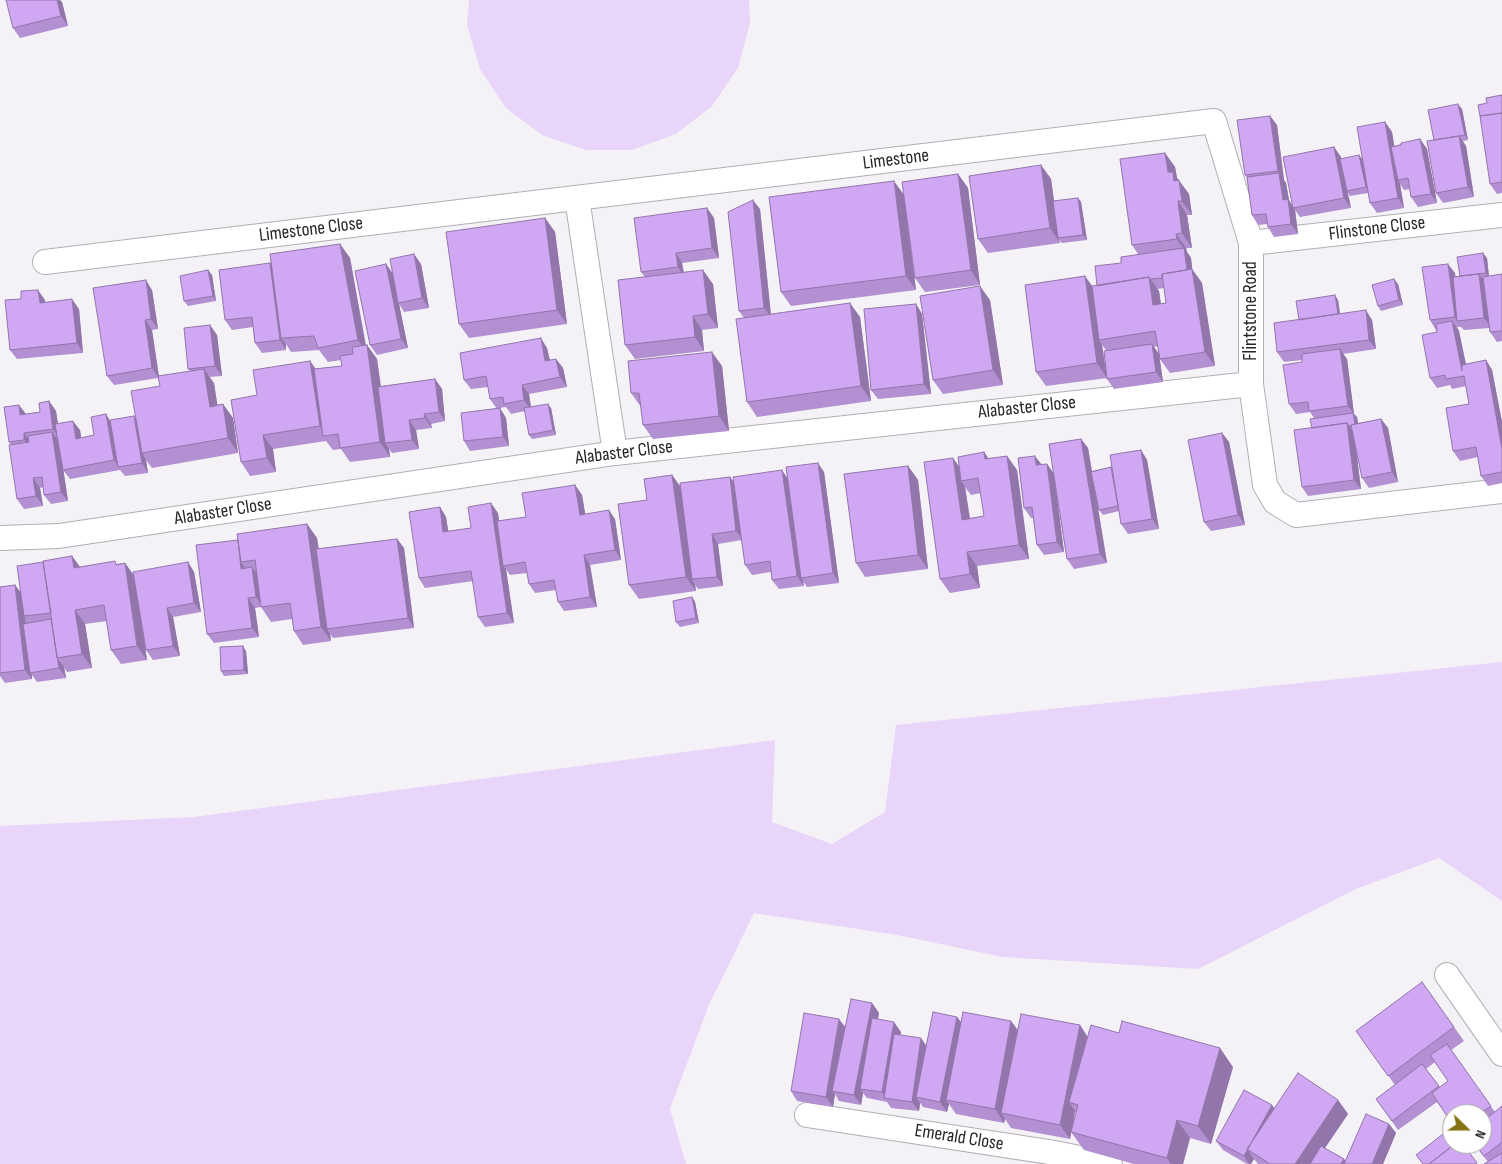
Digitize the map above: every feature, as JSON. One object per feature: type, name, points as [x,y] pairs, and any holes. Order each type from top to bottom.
[{"type":"street","name":"Limestone","points":[[577,198],[1214,121]]},
{"type":"street","name":"Flintstone Road","points":[[1214,121],[1251,243],[1250,384],[1265,485],[1275,502],[1296,515],[1502,491]]},
{"type":"street","name":"Limestone Close","points":[[44,262],[577,198]]},
{"type":"street","points":[[577,198],[615,453]]},
{"type":"street","name":"Flinstone Close","points":[[1251,243],[1502,215]]},
{"type":"street","name":"Alabaster Close","points":[[0,538],[60,536],[615,453],[1250,384]]},
{"type":"street","points":[[1448,975],[1502,1054]]},
{"type":"street","name":"Emerald Close","points":[[807,1115],[1049,1152],[1110,1164]]},
{"type":"shaded area","points":[[469,0],[749,0],[750,23],[738,68],[712,106],[676,134],[632,150],[586,150],[542,135],[506,108],[480,69],[467,25]]},
{"type":"shaded area","points":[[1502,662],[1502,901],[1439,858],[1356,889],[1198,969],[1003,957],[897,935],[754,913],[709,1005],[670,1109],[686,1164],[0,1164],[0,826],[194,817],[775,740],[772,822],[832,844],[885,812],[896,725]]},
{"type":"building","points":[[6,0],[57,0],[61,16],[13,28]]},
{"type":"building","points":[[1502,95],[1502,113],[1480,116],[1478,105],[1487,103],[1486,98]]},
{"type":"building","points":[[1458,104],[1465,135],[1434,140],[1428,110]]},
{"type":"building","points":[[1502,113],[1502,182],[1490,184],[1480,116]]},
{"type":"building","points":[[1270,116],[1278,171],[1245,175],[1237,120]]},
{"type":"building","points":[[1385,122],[1398,198],[1370,203],[1357,127]]},
{"type":"building","points":[[1459,136],[1468,187],[1436,193],[1427,141]]},
{"type":"building","points":[[1420,139],[1431,194],[1411,197],[1408,178],[1398,180],[1391,147]]},
{"type":"building","points":[[1334,147],[1344,198],[1293,208],[1283,157]]},
{"type":"building","points":[[1165,153],[1168,172],[1173,172],[1174,181],[1179,180],[1182,201],[1178,201],[1182,233],[1176,234],[1177,239],[1132,245],[1120,159]]},
{"type":"building","points":[[1359,155],[1366,187],[1347,191],[1340,159]]},
{"type":"building","points":[[1041,165],[1050,228],[978,239],[969,176]]},
{"type":"building","points":[[1279,173],[1283,200],[1288,199],[1291,224],[1268,227],[1266,214],[1252,215],[1247,177]]},
{"type":"building","points":[[958,174],[971,270],[915,278],[902,182]]},
{"type":"building","points":[[894,181],[906,276],[781,292],[769,197]]},
{"type":"building","points":[[1078,198],[1083,235],[1058,238],[1053,201]]},
{"type":"building","points":[[753,200],[764,308],[739,311],[728,212]]},
{"type":"building","points":[[707,208],[712,248],[676,253],[678,267],[641,272],[634,218]]},
{"type":"building","points":[[545,218],[557,310],[459,324],[446,232]]},
{"type":"building","points":[[340,244],[358,340],[318,348],[314,336],[281,338],[270,254]]},
{"type":"building","points":[[1184,248],[1187,270],[1162,274],[1162,278],[1150,279],[1149,277],[1097,286],[1095,266],[1121,263],[1121,257]]},
{"type":"building","points":[[1483,253],[1486,273],[1460,276],[1457,257]]},
{"type":"building","points":[[414,254],[422,298],[398,303],[390,259]]},
{"type":"building","points":[[270,263],[280,340],[255,343],[252,317],[225,320],[219,270]]},
{"type":"building","points":[[386,264],[401,339],[370,345],[355,271]]},
{"type":"building","points":[[1448,264],[1455,317],[1430,320],[1422,267]]},
{"type":"building","points":[[1192,269],[1205,352],[1160,359],[1155,331],[1099,340],[1092,286],[1149,277],[1153,305],[1166,303],[1162,274]]},
{"type":"building","points":[[208,270],[213,296],[184,301],[180,276]]},
{"type":"building","points":[[703,270],[708,314],[693,316],[695,337],[625,345],[618,280]]},
{"type":"building","points":[[1479,274],[1484,318],[1457,321],[1453,277]]},
{"type":"building","points":[[1502,274],[1502,331],[1490,332],[1483,277]]},
{"type":"building","points":[[1085,276],[1097,363],[1036,372],[1025,285]]},
{"type":"building","points":[[1394,279],[1399,300],[1378,306],[1372,285]]},
{"type":"building","points":[[146,280],[151,319],[145,320],[152,368],[107,376],[93,288]]},
{"type":"building","points":[[980,286],[993,370],[933,380],[920,296]]},
{"type":"building","points":[[38,290],[40,303],[72,299],[77,343],[10,350],[5,300],[21,299],[21,291]]},
{"type":"building","points":[[1335,295],[1338,314],[1299,320],[1296,301]]},
{"type":"building","points":[[850,303],[861,386],[747,402],[736,319]]},
{"type":"building","points":[[916,304],[924,384],[871,390],[864,309]]},
{"type":"building","points":[[1366,310],[1369,340],[1277,352],[1274,323]]},
{"type":"building","points":[[1452,321],[1462,371],[1462,365],[1486,360],[1502,449],[1502,472],[1481,476],[1476,447],[1453,451],[1446,408],[1469,404],[1464,376],[1446,379],[1445,375],[1430,378],[1422,335],[1437,332],[1436,324]]},
{"type":"building","points":[[210,325],[215,366],[188,369],[184,328]]},
{"type":"building","points":[[541,338],[545,361],[556,359],[560,377],[522,385],[524,400],[504,404],[503,397],[490,399],[486,376],[464,380],[460,353]]},
{"type":"building","points":[[1152,344],[1156,372],[1107,379],[1104,351]]},
{"type":"building","points":[[367,345],[380,442],[340,448],[338,434],[323,436],[314,369],[342,366],[340,356],[353,354],[352,347]]},
{"type":"building","points":[[1340,349],[1348,406],[1309,411],[1308,402],[1289,404],[1283,365],[1302,362],[1302,354]]},
{"type":"building","points":[[712,352],[719,416],[643,425],[639,393],[631,393],[628,361]]},
{"type":"building","points":[[310,361],[320,426],[263,435],[267,458],[241,462],[231,400],[257,395],[253,370]]},
{"type":"building","points":[[204,369],[210,407],[223,404],[228,438],[142,453],[131,391],[160,386],[158,376]]},
{"type":"building","points":[[435,379],[439,412],[424,414],[425,418],[409,420],[412,440],[385,443],[378,387]]},
{"type":"building","points":[[49,401],[53,429],[24,433],[24,440],[9,442],[4,407],[19,405],[20,415],[40,412],[39,403]]},
{"type":"building","points":[[548,404],[553,430],[529,435],[524,408]]},
{"type":"building","points":[[500,408],[503,437],[464,441],[461,413]]},
{"type":"building","points":[[1353,413],[1355,424],[1351,426],[1347,423],[1312,428],[1310,419]]},
{"type":"building","points":[[106,414],[114,460],[63,470],[55,424],[73,421],[76,439],[94,435],[91,417]]},
{"type":"building","points":[[134,416],[142,463],[118,467],[110,420]]},
{"type":"building","points":[[1381,419],[1392,472],[1362,478],[1351,425]]},
{"type":"building","points":[[1347,423],[1354,480],[1302,487],[1294,430]]},
{"type":"building","points":[[52,432],[61,492],[44,495],[42,477],[33,478],[36,496],[17,499],[9,445],[29,442],[28,436]]},
{"type":"building","points":[[1222,433],[1238,515],[1204,522],[1188,440]]},
{"type":"building","points":[[1081,439],[1100,554],[1067,559],[1049,444]]},
{"type":"building","points":[[1141,450],[1152,519],[1121,524],[1110,455]]},
{"type":"building","points":[[984,452],[985,459],[1007,456],[1019,545],[967,552],[970,574],[940,579],[924,462],[953,458],[962,520],[984,516],[978,478],[961,481],[958,457]]},
{"type":"building","points":[[1035,456],[1036,465],[1047,464],[1057,542],[1037,545],[1032,507],[1024,508],[1018,458]]},
{"type":"building","points":[[818,463],[833,573],[801,578],[786,467]]},
{"type":"building","points":[[908,466],[918,555],[856,563],[844,474]]},
{"type":"building","points":[[1111,467],[1118,506],[1099,510],[1091,472]]},
{"type":"building","points":[[782,470],[797,576],[772,580],[770,561],[745,565],[733,477]]},
{"type":"building","points":[[672,475],[686,577],[629,585],[618,504],[647,500],[644,479]]},
{"type":"building","points":[[730,477],[736,531],[712,534],[717,577],[692,579],[680,483]]},
{"type":"building","points":[[575,485],[580,515],[609,510],[615,550],[584,555],[590,597],[558,602],[554,580],[529,584],[525,562],[503,566],[497,521],[526,517],[522,493]]},
{"type":"building","points":[[491,503],[507,613],[478,617],[471,571],[419,578],[409,512],[440,507],[443,532],[471,528],[468,507]]},
{"type":"building","points":[[307,524],[321,627],[294,631],[290,603],[261,607],[255,560],[241,562],[237,534]]},
{"type":"building","points":[[397,539],[408,618],[327,629],[316,549]]},
{"type":"building","points":[[238,540],[241,569],[252,567],[256,597],[248,598],[252,628],[207,634],[196,545]]},
{"type":"building","points":[[72,556],[74,568],[115,561],[116,565],[125,563],[137,646],[111,650],[104,605],[75,610],[82,654],[57,658],[43,561]]},
{"type":"building","points":[[43,562],[51,613],[24,616],[17,566]]},
{"type":"building","points":[[188,562],[194,603],[167,608],[173,646],[146,650],[133,572]]},
{"type":"building","points":[[15,585],[25,670],[0,673],[0,587]]},
{"type":"building","points":[[692,597],[696,618],[676,622],[673,601]]},
{"type":"building","points":[[51,619],[59,668],[30,673],[23,624]]},
{"type":"building","points":[[243,646],[244,670],[221,671],[220,647]]},
{"type":"building","points":[[1422,982],[1454,1027],[1388,1076],[1356,1031]]},
{"type":"building","points":[[851,999],[872,1003],[854,1095],[832,1091]]},
{"type":"building","points":[[933,1012],[957,1017],[940,1102],[916,1097]]},
{"type":"building","points":[[963,1012],[1011,1021],[995,1109],[946,1100]]},
{"type":"building","points":[[804,1013],[839,1019],[826,1097],[791,1091]]},
{"type":"building","points":[[1021,1014],[1080,1025],[1060,1125],[1001,1113]]},
{"type":"building","points":[[872,1018],[894,1022],[882,1092],[860,1089]]},
{"type":"building","points":[[1122,1021],[1220,1048],[1198,1126],[1177,1120],[1167,1158],[1071,1132],[1078,1105],[1069,1102],[1091,1025],[1119,1033]]},
{"type":"building","points":[[894,1034],[921,1038],[912,1102],[884,1098]]},
{"type":"building","points":[[1447,1044],[1490,1104],[1442,1104],[1442,1108],[1432,1093],[1448,1081],[1430,1055]]},
{"type":"building","points":[[1422,1064],[1439,1086],[1392,1121],[1376,1099]]},
{"type":"building","points":[[1298,1073],[1338,1100],[1295,1164],[1270,1164],[1247,1149]]},
{"type":"building","points":[[1244,1090],[1272,1105],[1244,1156],[1216,1141]]},
{"type":"building","points":[[1502,1106],[1502,1142],[1492,1150],[1492,1114]]},
{"type":"building","points":[[1366,1114],[1389,1124],[1372,1164],[1344,1164]]},
{"type":"building","points":[[1442,1135],[1442,1154],[1429,1164],[1423,1164],[1416,1155]]},
{"type":"building","points":[[1321,1146],[1344,1159],[1341,1164],[1310,1164]]},
{"type":"building","points":[[1502,1153],[1502,1164],[1484,1164]]},
{"type":"building","points":[[1442,1154],[1470,1154],[1477,1163],[1475,1164],[1429,1164]]}]
